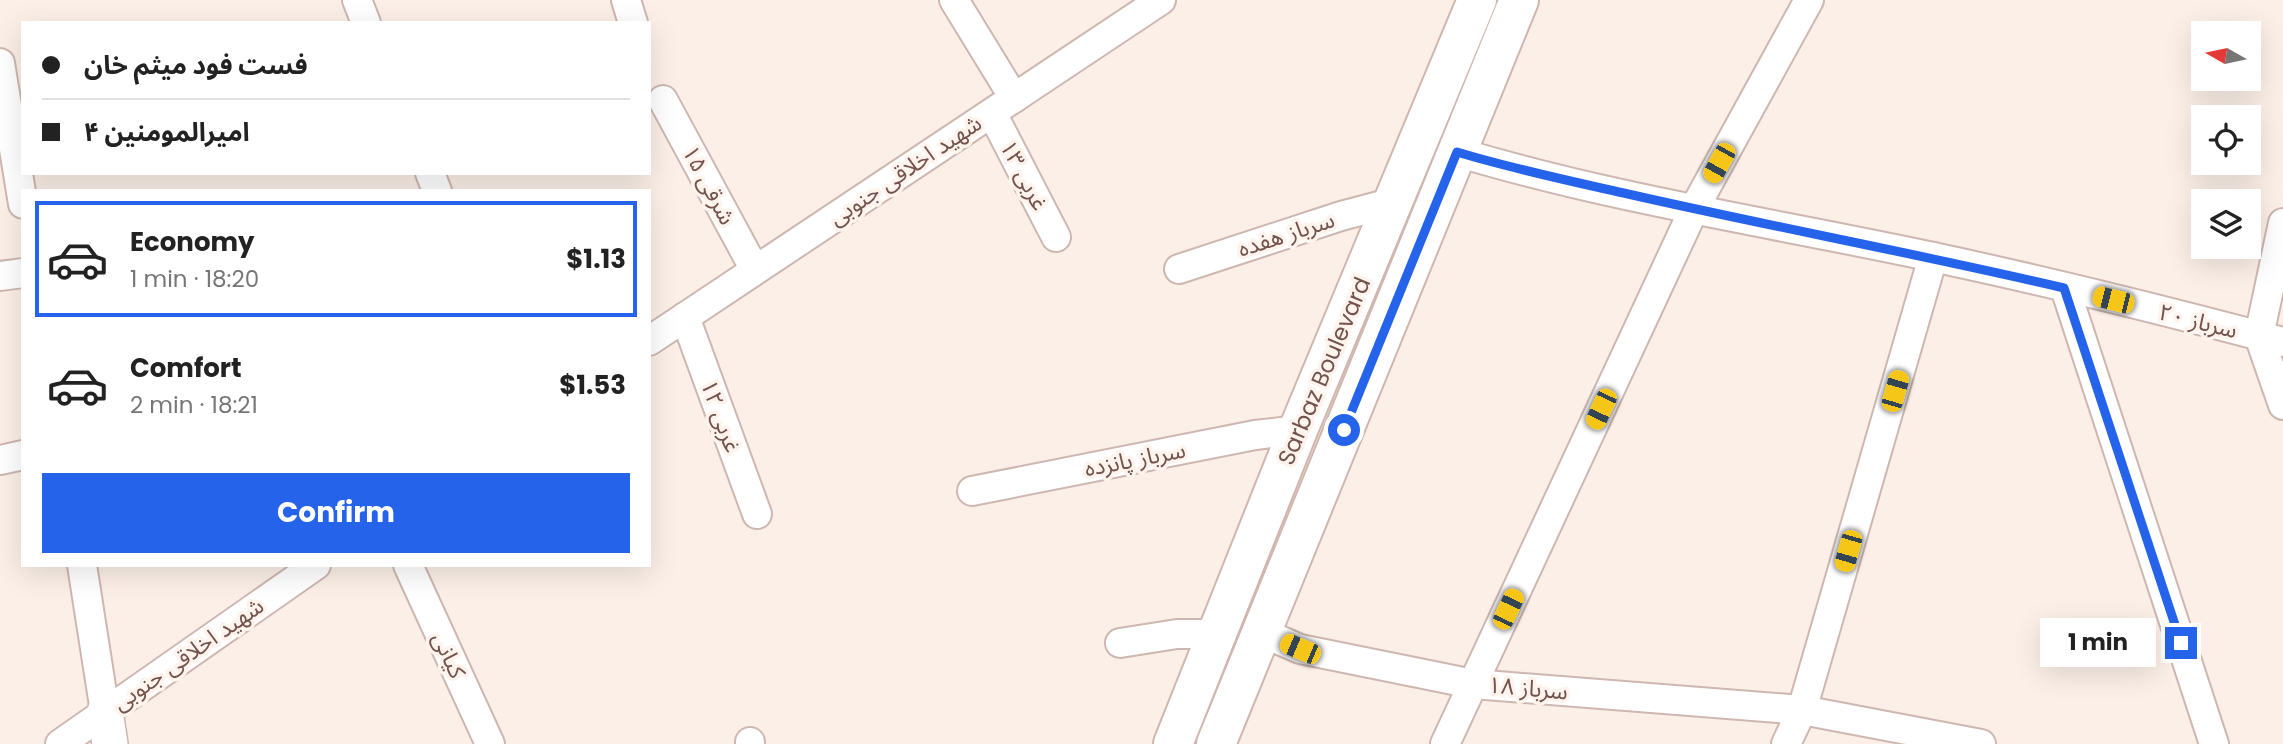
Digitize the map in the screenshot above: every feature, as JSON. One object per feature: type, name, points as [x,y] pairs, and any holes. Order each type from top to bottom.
[{"type":"main road","name":"Sarbaz Boulevard","points":[[1173,744],[1298,430],[1477,0]]},
{"type":"main road","name":"Sarbaz Boulevard","points":[[1216,744],[1520,0]]},
{"type":"street","points":[[357,0],[365,21]]},
{"type":"street","points":[[626,0],[632,21]]},
{"type":"street","name":"غربی ۱۳","points":[[954,0],[1003,106],[1056,237]]},
{"type":"street","name":"شهید اخلاقی جنوبی","points":[[651,340],[1161,0]]},
{"type":"street","points":[[1445,744],[1694,209],[1809,0]]},
{"type":"street","points":[[0,63],[8,165],[21,199]]},
{"type":"street","name":"شرقی ۱۵","points":[[663,100],[755,270]]},
{"type":"street","name":"سرباز ۲۰","points":[[1457,152],[1505,167],[1694,209],[1934,257],[2271,339]]},
{"type":"street","name":"سرباز هفده","points":[[1179,269],[1341,216],[1394,202]]},
{"type":"street","points":[[2283,223],[2271,339],[2283,405]]},
{"type":"street","points":[[1786,744],[1802,710],[1934,257]]},
{"type":"street","points":[[0,276],[21,273]]},
{"type":"street","points":[[2064,288],[2214,744]]},
{"type":"street","name":"غربی ۱۲","points":[[685,317],[757,514]]},
{"type":"street","name":"سرباز پانزده","points":[[972,491],[1255,435],[1298,430]]},
{"type":"street","points":[[0,460],[21,455]]},
{"type":"street","points":[[82,567],[108,728]]},
{"type":"street","name":"شهید اخلاقی جنوبی","points":[[60,744],[108,728],[313,567]]},
{"type":"street","name":"کیانی","points":[[409,567],[490,744]]},
{"type":"street","name":"سرباز ۱۸","points":[[1261,632],[1300,649],[1473,684],[1802,710],[1980,744]]},
{"type":"street","points":[[1120,643],[1177,634],[1217,634]]},
{"type":"route","points":[[1344,430],[1457,152],[1505,167],[1694,209],[1934,257],[2064,288],[2181,643]]}]
